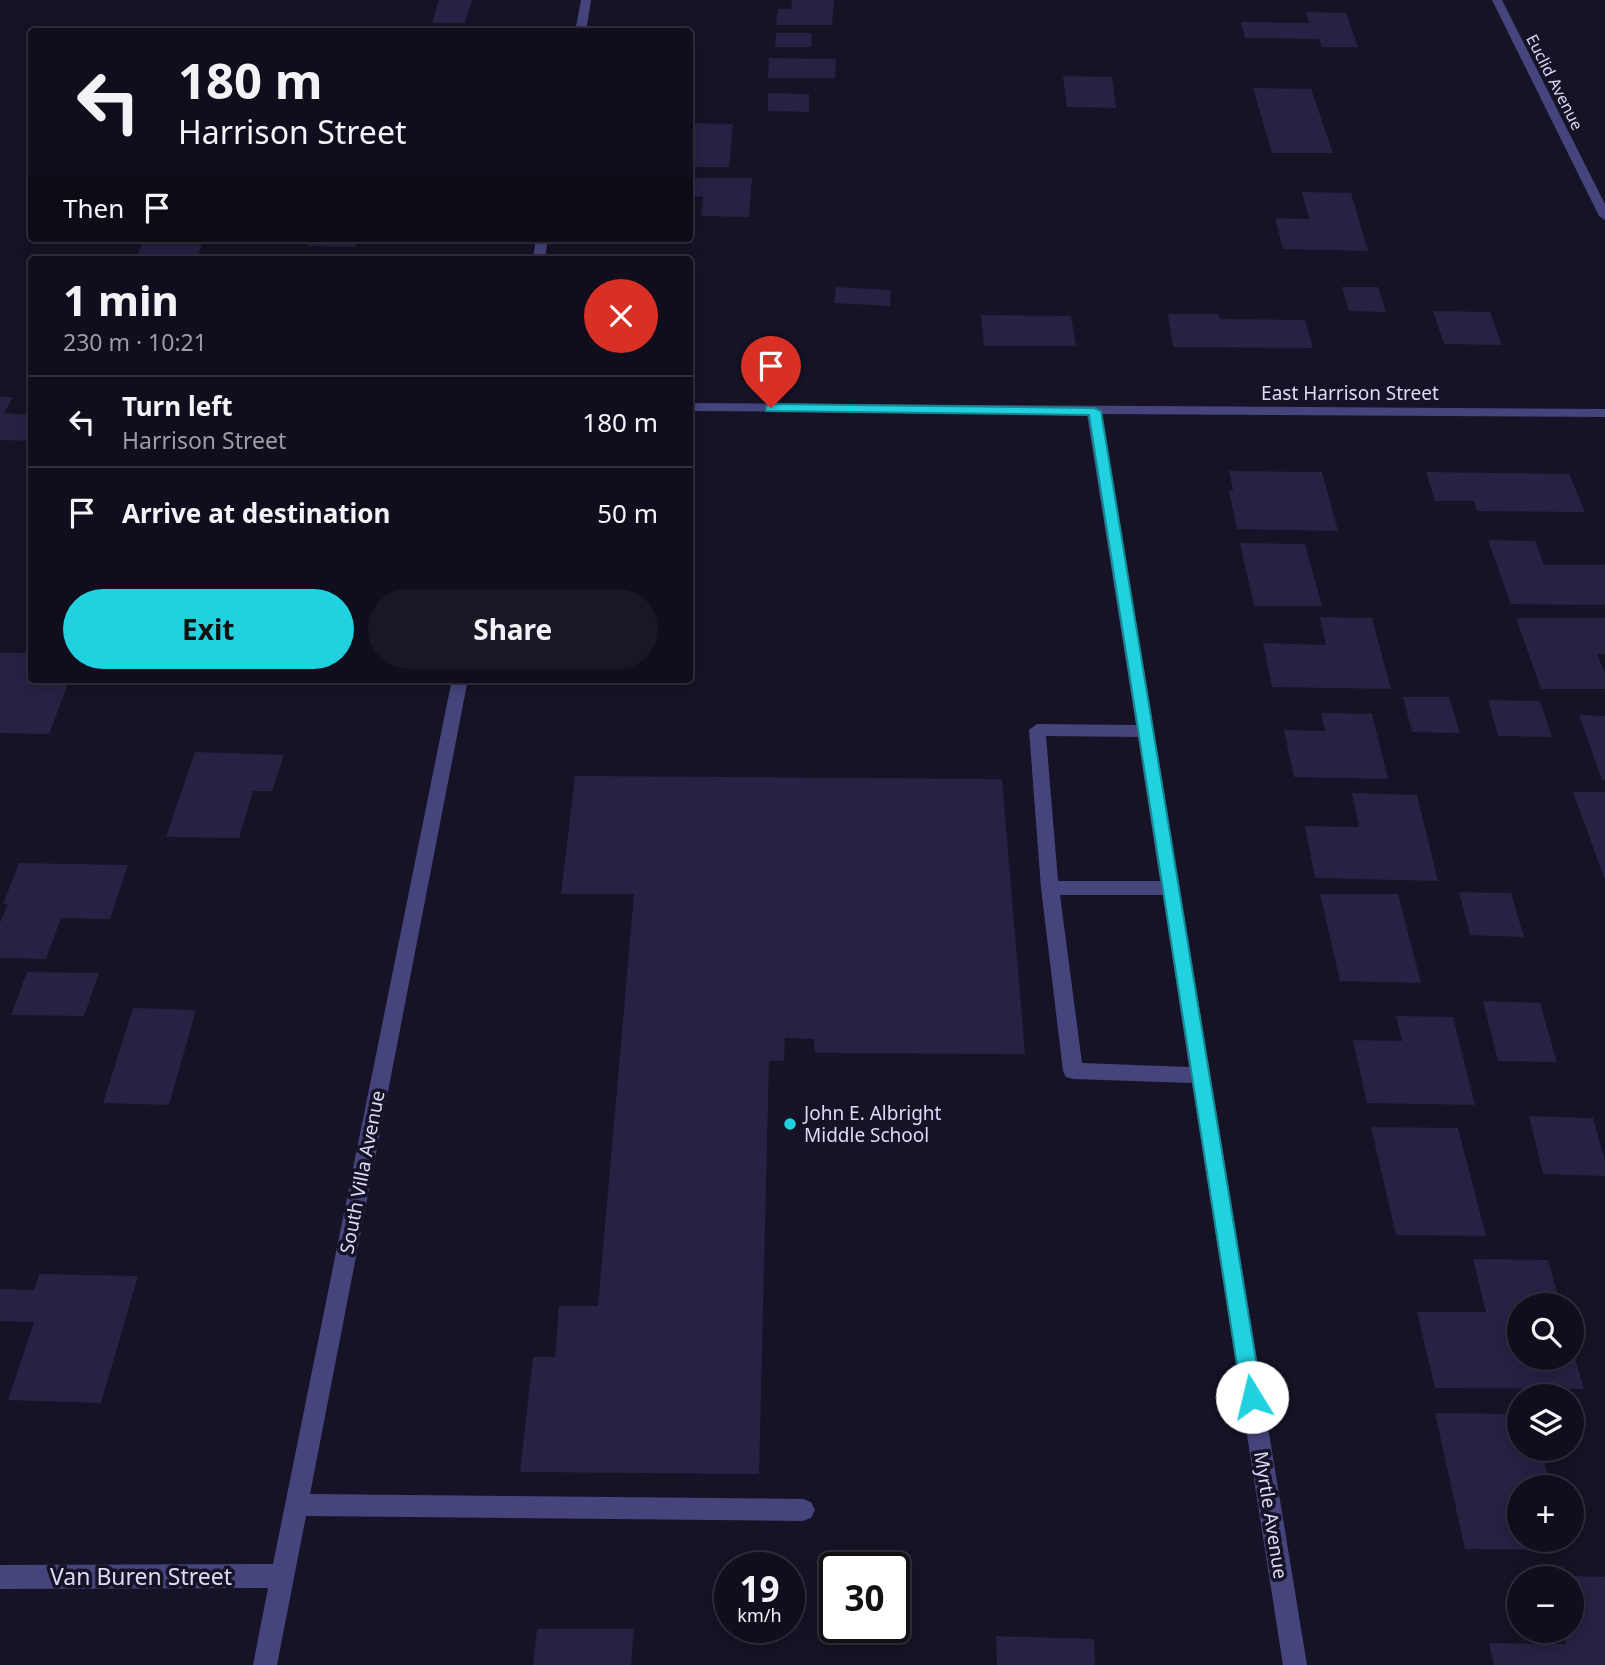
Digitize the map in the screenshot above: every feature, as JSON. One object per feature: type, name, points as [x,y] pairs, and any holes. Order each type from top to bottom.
[{"type":"street","points":[[581,28],[586,0]]},
{"type":"street","name":"Euclid Avenue","points":[[1497,0],[1605,216]]},
{"type":"street","name":"East Harrison Street","points":[[693,407],[1605,413]]},
{"type":"street","name":"Myrtle Avenue","points":[[1094,411],[1295,1665]]},
{"type":"street","name":"South Villa Avenue","points":[[265,1665],[459,683]]},
{"type":"street","points":[[1146,732],[1037,730],[1050,887],[1073,1071],[1200,1075]]},
{"type":"street","points":[[1050,887],[1170,888]]},
{"type":"street","points":[[295,1505],[803,1510]]},
{"type":"street","name":"Van Buren Street","points":[[0,1577],[282,1576]]},
{"type":"building","points":[[439,0],[472,0],[465,23],[432,23]]},
{"type":"building","points":[[792,0],[834,0],[832,25],[776,25],[778,9],[791,9]]},
{"type":"building","points":[[1306,12],[1346,13],[1358,47],[1322,47],[1319,39],[1245,38],[1241,22],[1309,23]]},
{"type":"building","points":[[776,33],[812,33],[811,47],[775,47]]},
{"type":"building","points":[[769,58],[836,59],[835,78],[768,78]]},
{"type":"building","points":[[1063,76],[1112,77],[1116,108],[1067,107]]},
{"type":"building","points":[[1253,88],[1311,89],[1333,153],[1272,153]]},
{"type":"building","points":[[768,93],[809,94],[809,112],[768,111]]},
{"type":"building","points":[[693,123],[733,124],[729,167],[693,167]]},
{"type":"building","points":[[693,178],[752,178],[749,217],[701,216],[703,197],[693,196]]},
{"type":"building","points":[[1302,192],[1351,193],[1368,251],[1283,249],[1275,218],[1309,219]]},
{"type":"building","points":[[143,242],[203,242],[198,255],[138,254]]},
{"type":"building","points":[[308,242],[357,242],[355,247],[307,246]]},
{"type":"building","points":[[836,287],[891,290],[890,306],[834,303]]},
{"type":"building","points":[[1342,287],[1378,287],[1386,312],[1349,311]]},
{"type":"building","points":[[1433,311],[1490,312],[1502,345],[1444,344]]},
{"type":"building","points":[[1168,314],[1218,314],[1220,319],[1305,320],[1313,348],[1173,347]]},
{"type":"building","points":[[981,315],[1071,316],[1076,346],[984,346]]},
{"type":"building","points":[[0,397],[13,397],[4,413],[28,415],[28,441],[0,440]]},
{"type":"building","points":[[1229,471],[1322,472],[1338,531],[1237,529],[1229,490],[1233,491]]},
{"type":"building","points":[[1426,472],[1569,474],[1585,512],[1477,511],[1474,501],[1435,501]]},
{"type":"building","points":[[1488,540],[1535,541],[1544,565],[1605,565],[1605,605],[1511,604]]},
{"type":"building","points":[[1240,543],[1305,544],[1322,606],[1254,606]]},
{"type":"building","points":[[1320,617],[1372,618],[1391,689],[1272,687],[1263,643],[1326,645]]},
{"type":"building","points":[[1516,618],[1605,618],[1605,654],[1597,654],[1605,673],[1605,689],[1541,689]]},
{"type":"building","points":[[0,653],[28,653],[28,683],[68,683],[49,734],[0,733]]},
{"type":"building","points":[[1403,697],[1449,697],[1460,733],[1412,732]]},
{"type":"building","points":[[1488,700],[1540,701],[1552,737],[1498,736]]},
{"type":"building","points":[[1321,713],[1372,714],[1388,779],[1294,777],[1284,730],[1325,731]]},
{"type":"building","points":[[1579,715],[1605,716],[1605,780],[1602,780]]},
{"type":"building","points":[[195,752],[284,755],[272,791],[253,791],[239,838],[166,837]]},
{"type":"building","points":[[575,776],[1002,779],[1025,1054],[815,1053],[814,1039],[785,1038],[784,1061],[769,1061],[759,1474],[520,1472],[533,1357],[555,1357],[559,1306],[598,1306],[634,894],[561,894]]},
{"type":"building","points":[[1573,792],[1605,792],[1605,880]]},
{"type":"building","points":[[1352,793],[1417,795],[1438,881],[1315,878],[1305,826],[1359,827]]},
{"type":"building","points":[[19,863],[128,865],[110,919],[61,918],[46,959],[0,958],[0,923],[8,904],[3,904]]},
{"type":"building","points":[[1459,892],[1511,893],[1524,937],[1470,935]]},
{"type":"building","points":[[1320,894],[1398,894],[1421,983],[1340,981]]},
{"type":"building","points":[[27,972],[99,973],[84,1016],[11,1015]]},
{"type":"building","points":[[1483,1001],[1540,1003],[1557,1062],[1498,1061]]},
{"type":"building","points":[[133,1008],[196,1010],[169,1105],[103,1103]]},
{"type":"building","points":[[1396,1016],[1453,1017],[1475,1105],[1367,1103],[1353,1040],[1402,1041]]},
{"type":"building","points":[[1529,1116],[1593,1118],[1605,1161],[1605,1176],[1543,1174]]},
{"type":"building","points":[[1371,1127],[1458,1128],[1486,1236],[1396,1235]]},
{"type":"building","points":[[1473,1259],[1548,1260],[1557,1293],[1507,1293],[1507,1370],[1579,1370],[1583,1384],[1507,1384],[1507,1388],[1435,1388],[1417,1312],[1486,1312]]},
{"type":"building","points":[[39,1274],[138,1276],[101,1403],[8,1400],[34,1322],[0,1321],[0,1289],[34,1290]]},
{"type":"building","points":[[1435,1413],[1507,1414],[1507,1461],[1544,1461],[1548,1475],[1507,1475],[1507,1549],[1465,1549]]},
{"type":"building","points":[[1584,1576],[1605,1577],[1605,1665],[1494,1665],[1489,1643],[1584,1643]]},
{"type":"building","points":[[537,1629],[634,1629],[631,1665],[533,1665]]},
{"type":"building","points":[[996,1636],[1094,1639],[1095,1665],[997,1665]]},
{"type":"place","name":"John E. Albright Middle School","points":[[790,1124]]},
{"type":"route","points":[[771,408],[1094,411],[1252,1397]]}]
